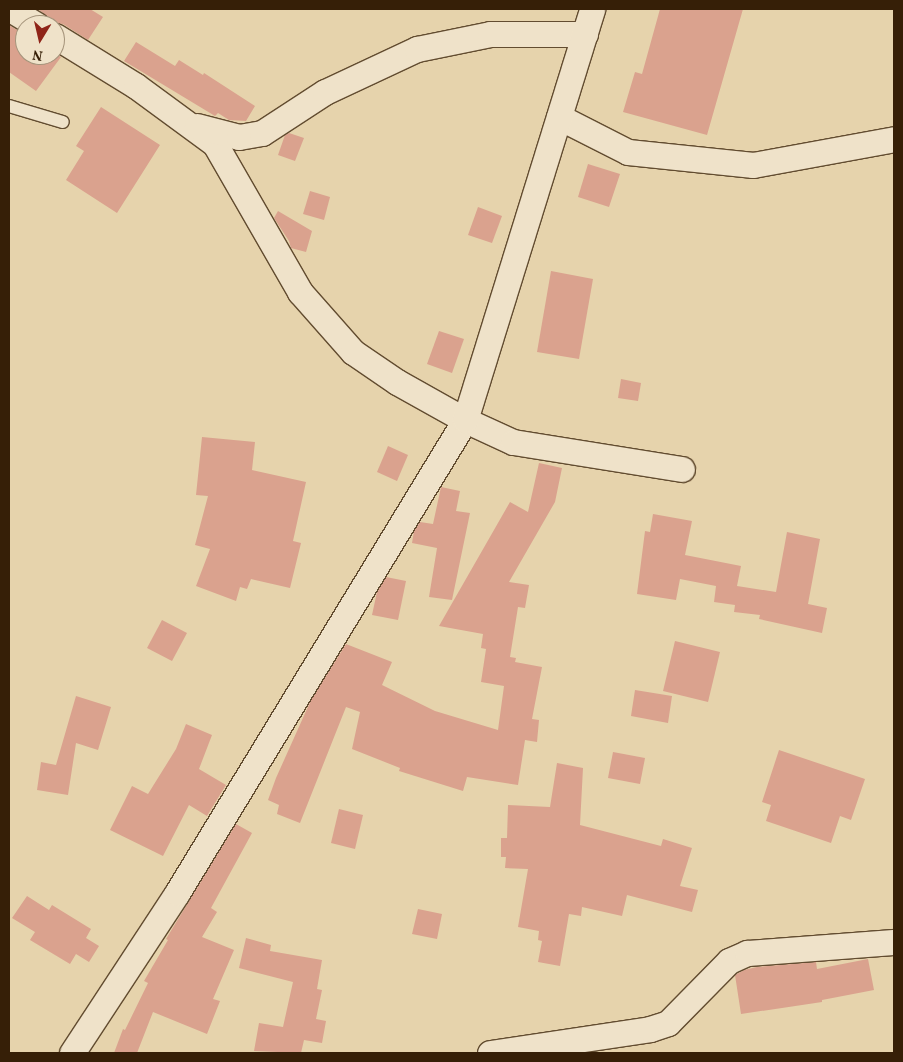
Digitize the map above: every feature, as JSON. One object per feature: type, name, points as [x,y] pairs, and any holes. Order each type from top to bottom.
[{"type":"street","points":[[72,1053],[177,893],[465,420],[592,9]]},
{"type":"street","points":[[186,122],[239,137],[262,133],[325,92],[417,49],[490,34],[585,34]]},
{"type":"street","points":[[65,42],[136,86],[215,144],[300,292],[353,352],[398,382],[465,420],[514,442],[682,469]]},
{"type":"street","points":[[559,117],[628,152],[753,165],[894,138]]},
{"type":"street","points":[[490,1053],[574,1047],[668,1023],[729,961],[748,953],[894,942]]},
{"type":"lane","points":[[9,106],[63,122]]},
{"type":"building","points":[[38,9],[90,9],[103,17],[88,40],[65,25],[65,15],[45,15]]},
{"type":"building","points":[[660,9],[743,9],[707,135],[623,112],[635,72],[642,74]]},
{"type":"building","points":[[9,25],[15,29],[15,65],[55,65],[36,91],[9,72]]},
{"type":"building","points":[[136,42],[175,66],[179,60],[203,75],[204,73],[255,106],[246,121],[229,120],[218,113],[215,116],[124,61]]},
{"type":"building","points":[[101,107],[160,145],[117,213],[66,180],[84,151],[76,146]]},
{"type":"building","points":[[289,133],[304,138],[295,161],[278,155],[285,135]]},
{"type":"building","points":[[588,164],[620,174],[609,207],[578,197]]},
{"type":"building","points":[[310,191],[330,197],[324,220],[303,214]]},
{"type":"building","points":[[478,207],[502,216],[492,243],[468,235]]},
{"type":"building","points":[[278,211],[312,231],[306,252],[291,248],[289,241],[274,218]]},
{"type":"building","points":[[551,271],[593,279],[579,359],[537,352]]},
{"type":"building","points":[[439,331],[464,339],[452,373],[427,364]]},
{"type":"building","points":[[621,379],[641,383],[638,401],[618,398]]},
{"type":"building","points":[[202,437],[255,442],[252,470],[306,482],[293,541],[301,543],[290,588],[251,579],[247,589],[240,587],[236,601],[196,586],[210,549],[195,545],[208,496],[196,495]]},
{"type":"building","points":[[388,446],[408,455],[397,481],[377,472]]},
{"type":"building","points":[[539,463],[562,468],[555,502],[509,582],[529,585],[525,608],[518,607],[510,657],[516,658],[515,662],[542,667],[532,719],[539,720],[537,742],[525,740],[518,785],[467,777],[463,791],[399,771],[400,768],[352,749],[360,712],[346,707],[300,823],[277,814],[279,805],[268,800],[276,778],[311,700],[346,644],[392,662],[382,685],[435,711],[498,730],[504,686],[481,682],[486,649],[481,648],[483,634],[439,626],[510,502],[528,512]]},
{"type":"building","points":[[441,487],[460,491],[456,511],[470,513],[452,600],[429,597],[437,548],[412,543],[414,531],[420,522],[433,524]]},
{"type":"building","points":[[653,514],[692,521],[685,555],[741,566],[737,586],[776,592],[787,532],[820,539],[808,604],[827,608],[822,633],[759,619],[760,615],[734,612],[735,605],[714,602],[716,586],[680,579],[676,600],[637,594],[645,531],[650,532]]},
{"type":"building","points":[[386,577],[406,581],[398,620],[372,615],[377,592]]},
{"type":"building","points":[[162,620],[187,633],[172,661],[147,648]]},
{"type":"building","points":[[675,641],[720,652],[708,702],[663,691]]},
{"type":"building","points":[[635,690],[672,696],[668,723],[631,716]]},
{"type":"building","points":[[76,696],[111,707],[98,750],[76,743],[68,795],[37,790],[41,762],[56,765]]},
{"type":"building","points":[[186,724],[212,735],[199,769],[226,785],[207,816],[189,805],[163,856],[110,830],[132,786],[148,794],[176,749]]},
{"type":"building","points":[[779,750],[865,779],[851,820],[840,816],[831,843],[766,821],[771,805],[762,802]]},
{"type":"building","points":[[613,752],[645,758],[640,784],[608,778]]},
{"type":"building","points":[[557,763],[583,768],[580,825],[661,846],[663,839],[692,848],[680,886],[698,890],[692,912],[627,895],[622,916],[582,907],[581,916],[569,914],[560,966],[538,962],[542,941],[538,940],[539,931],[518,927],[528,869],[505,868],[506,857],[501,857],[501,838],[507,838],[508,805],[550,807]]},
{"type":"building","points":[[339,809],[363,815],[355,849],[331,843]]},
{"type":"building","points":[[236,824],[252,833],[211,908],[217,912],[202,937],[234,950],[213,999],[220,1001],[207,1034],[153,1012],[137,1053],[114,1053],[123,1029],[125,1030],[148,983],[144,981],[168,940],[166,939]]},
{"type":"building","points":[[27,896],[49,910],[52,905],[91,929],[86,938],[99,946],[89,962],[76,954],[70,964],[30,940],[35,932],[12,918]]},
{"type":"building","points":[[418,909],[442,914],[437,939],[412,934]]},
{"type":"building","points":[[246,938],[271,945],[270,951],[322,960],[317,989],[322,990],[316,1019],[326,1021],[322,1043],[304,1040],[301,1053],[254,1051],[259,1023],[283,1027],[293,982],[239,968]]},
{"type":"building","points":[[868,959],[874,990],[822,1000],[822,1002],[741,1014],[735,975],[744,970],[757,967],[816,962],[817,969]]}]
